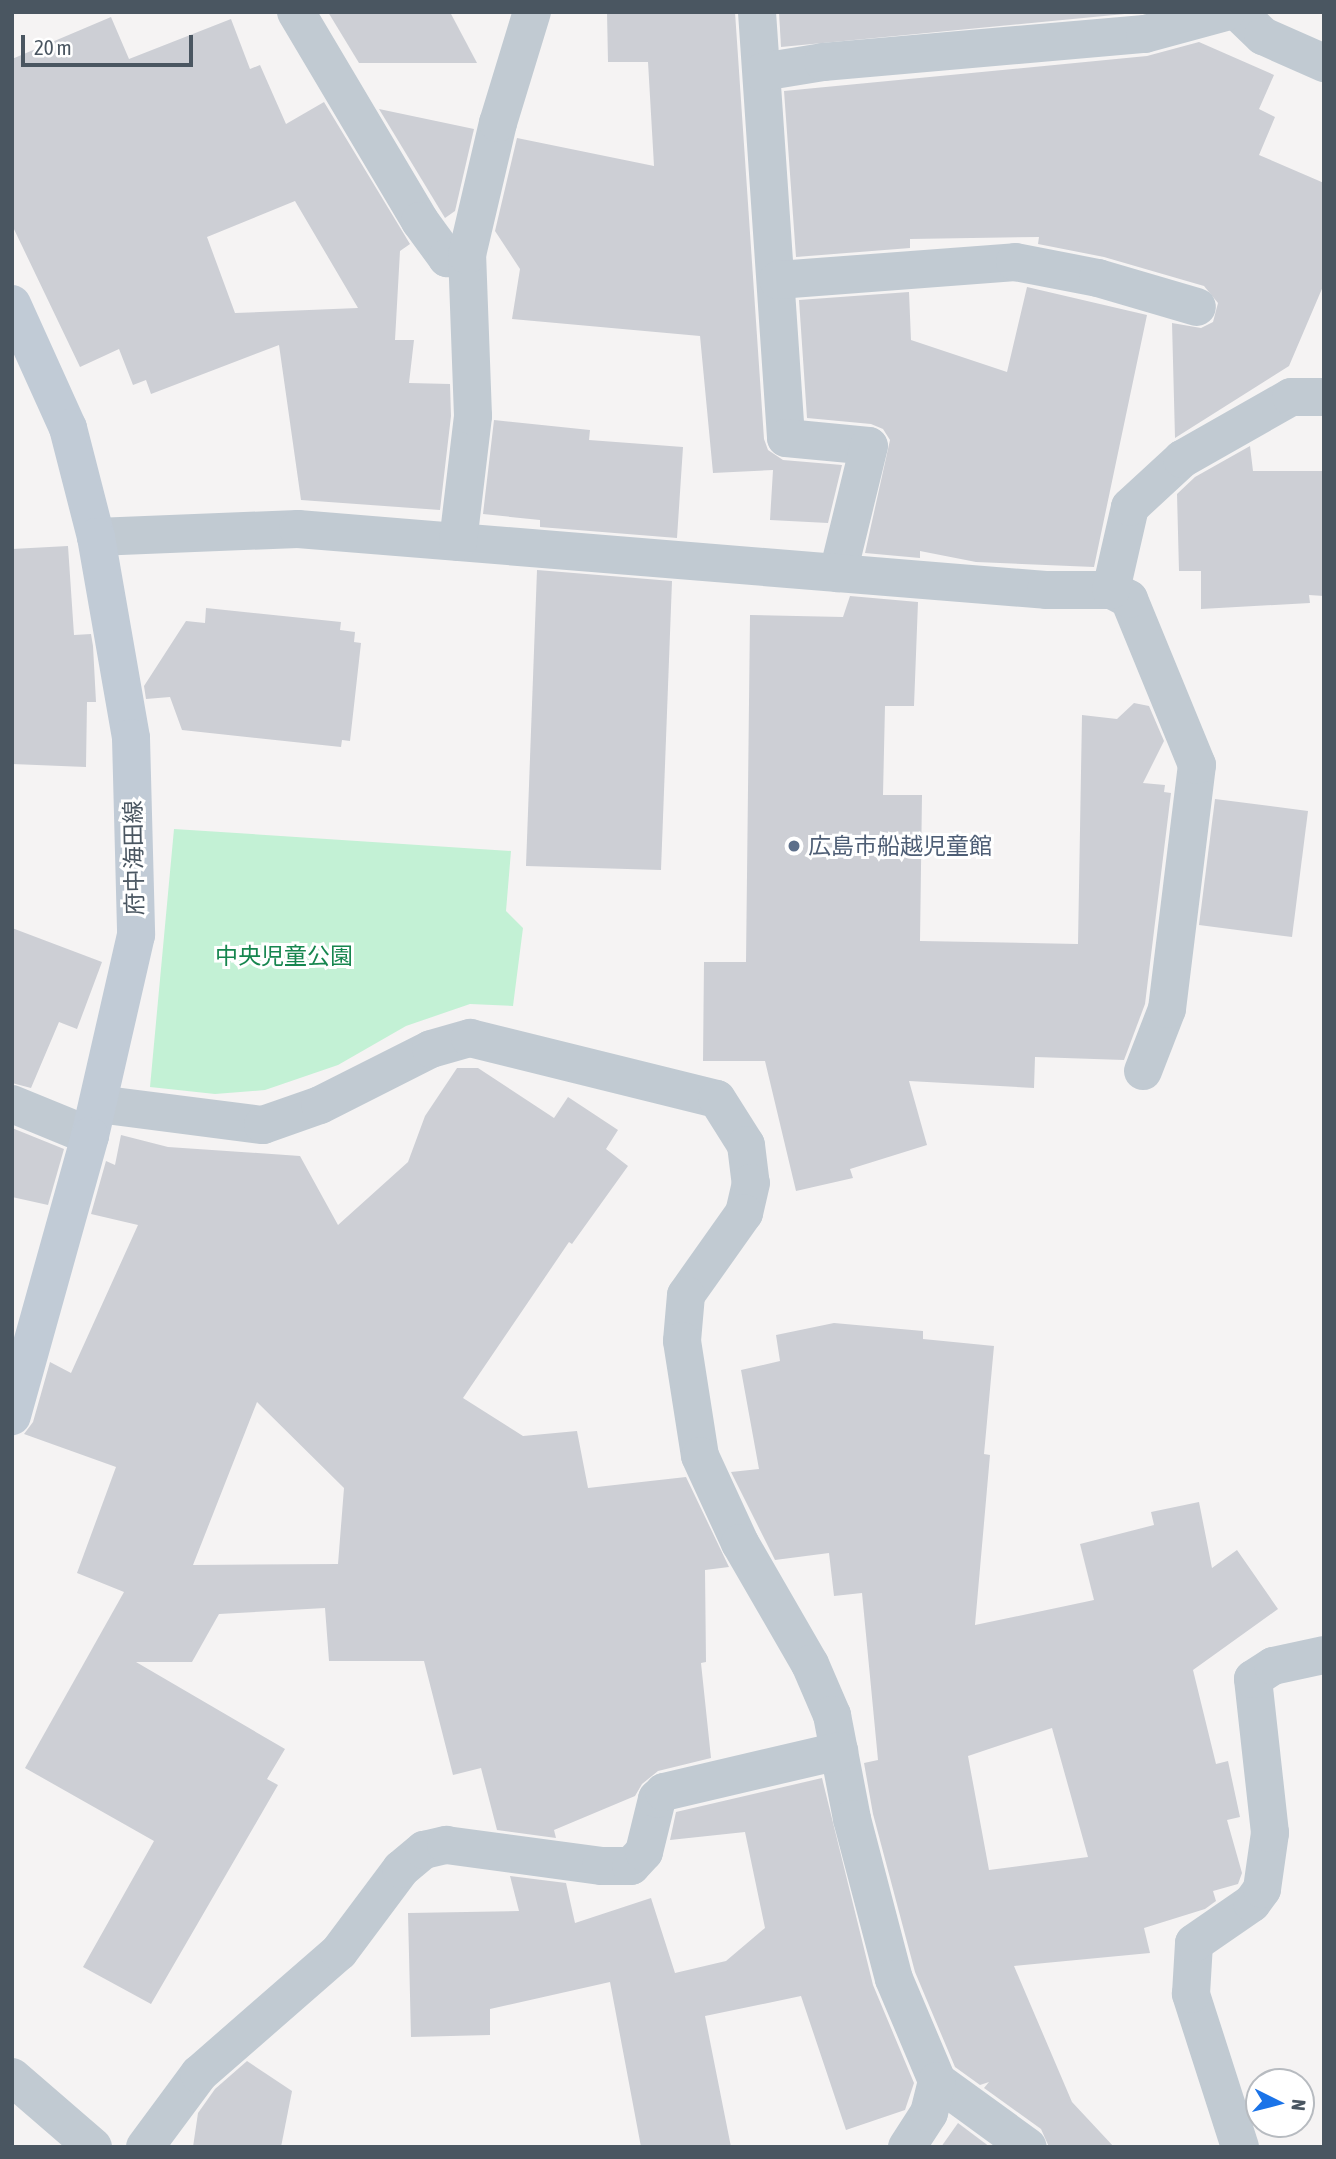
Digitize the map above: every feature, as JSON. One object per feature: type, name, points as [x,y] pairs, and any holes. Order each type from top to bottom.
[{"type":"main road","name":"府中海田線","points":[[12,304],[68,428],[96,537],[131,738],[136,935],[94,1120],[12,1416]]},
{"type":"street","points":[[296,12],[447,258],[467,255]]},
{"type":"street","points":[[458,542],[473,416],[467,255],[498,123],[532,12]]},
{"type":"street","points":[[757,12],[778,279],[786,438],[869,446],[838,573]]},
{"type":"street","points":[[762,72],[823,62],[1144,34],[1226,12]]},
{"type":"street","points":[[1238,12],[1264,36],[1324,63]]},
{"type":"street","points":[[778,279],[1015,262],[1098,278],[1197,307]]},
{"type":"street","points":[[1111,590],[1130,507],[1182,459],[1291,397],[1324,397]]},
{"type":"street","points":[[96,537],[298,529],[1046,590],[1111,590],[1129,599],[1197,765],[1167,1009],[1143,1071]]},
{"type":"street","points":[[12,1104],[94,1120],[263,1125],[320,1105],[430,1049],[470,1038],[717,1099],[746,1145],[751,1182],[744,1213],[686,1295],[682,1340],[699,1456],[740,1544],[810,1664],[832,1715],[894,1979],[937,2081],[1028,2147]]},
{"type":"street","points":[[1240,2147],[1191,1994],[1194,1943],[1252,1903],[1262,1889],[1270,1833],[1253,1679],[1273,1666],[1324,1655]]},
{"type":"street","points":[[145,2147],[199,2074],[339,1952],[401,1869],[424,1850],[446,1844],[631,1866],[644,1852],[657,1799],[664,1792],[839,1751]]},
{"type":"street","points":[[12,2077],[93,2147]]},
{"type":"street","points":[[907,2147],[929,2113],[937,2081]]},
{"type":"green space","name":"中央児童公園","points":[[174,829],[511,851],[506,911],[523,928],[513,1006],[470,1004],[406,1026],[338,1065],[265,1090],[215,1094],[150,1087]]},
{"type":"building","points":[[328,12],[450,12],[477,63],[359,63]]},
{"type":"building","points":[[607,12],[735,12],[764,439],[768,450],[783,460],[842,465],[828,523],[770,520],[773,470],[713,473],[700,336],[512,319],[520,269],[495,231],[517,138],[654,166],[648,62],[608,62]]},
{"type":"building","points":[[779,12],[1134,12],[1135,13],[781,47]]},
{"type":"building","points":[[111,17],[129,59],[231,19],[250,69],[260,65],[286,124],[324,102],[410,244],[400,251],[395,340],[414,340],[409,383],[450,384],[451,416],[440,510],[301,500],[279,345],[151,394],[146,380],[133,385],[119,349],[80,367],[12,225],[12,59]],"holes":[[[295,201],[358,308],[235,313],[207,237]]]},
{"type":"building","points":[[1199,42],[1274,75],[1259,109],[1275,117],[1259,155],[1324,183],[1324,284],[1289,366],[1175,438],[1172,323],[1201,328],[1213,322],[1218,303],[1204,286],[1104,257],[1038,244],[1039,237],[910,239],[910,248],[796,257],[784,91],[1147,56]]},
{"type":"building","points":[[379,109],[474,129],[455,211],[445,218]]},
{"type":"building","points":[[1027,287],[1147,315],[1094,567],[976,562],[920,551],[920,558],[865,553],[890,440],[883,429],[871,424],[807,418],[799,300],[909,292],[911,340],[1007,372]]},
{"type":"building","points":[[494,420],[590,430],[589,440],[683,447],[677,538],[540,527],[540,520],[483,514]]},
{"type":"building","points":[[1250,446],[1253,471],[1324,471],[1324,596],[1309,595],[1310,603],[1201,609],[1201,571],[1179,571],[1177,494],[1195,477]]},
{"type":"building","points":[[68,546],[74,635],[91,634],[93,646],[96,702],[87,702],[86,767],[12,764],[12,549]]},
{"type":"building","points":[[537,570],[672,581],[661,870],[526,866]]},
{"type":"building","points":[[850,596],[918,602],[914,706],[885,706],[883,795],[922,795],[920,941],[1078,944],[1082,715],[1117,719],[1134,703],[1149,706],[1164,741],[1143,783],[1165,785],[1164,792],[1171,793],[1145,1004],[1124,1060],[1035,1057],[1034,1088],[909,1081],[927,1145],[850,1169],[853,1178],[796,1191],[765,1061],[703,1061],[704,962],[746,962],[750,615],[843,617]]},
{"type":"building","points":[[206,608],[341,622],[340,630],[355,632],[354,642],[361,643],[350,741],[342,740],[341,747],[182,730],[170,697],[146,699],[144,686],[186,621],[205,623]]},
{"type":"building","points":[[1215,799],[1308,811],[1292,937],[1199,925]]},
{"type":"building","points":[[12,928],[102,962],[77,1029],[59,1022],[31,1088],[12,1083]]},
{"type":"building","points":[[457,1068],[478,1068],[554,1118],[568,1097],[618,1130],[606,1149],[628,1166],[572,1244],[569,1242],[463,1398],[523,1436],[577,1431],[588,1488],[686,1477],[729,1567],[705,1570],[706,1662],[701,1663],[711,1758],[658,1771],[642,1784],[635,1796],[554,1830],[556,1838],[497,1830],[481,1768],[453,1775],[424,1661],[329,1661],[325,1608],[219,1614],[192,1662],[136,1662],[285,1749],[267,1779],[278,1785],[151,2004],[83,1967],[154,1841],[25,1768],[124,1592],[77,1573],[116,1467],[24,1434],[33,1422],[50,1362],[71,1373],[138,1225],[91,1214],[106,1161],[115,1165],[121,1135],[168,1147],[300,1156],[338,1225],[408,1162],[425,1116]],"holes":[[[257,1402],[344,1488],[338,1564],[193,1565]]]},
{"type":"building","points":[[12,1128],[64,1149],[48,1205],[12,1197]]},
{"type":"building","points":[[834,1323],[923,1331],[923,1339],[994,1346],[984,1454],[990,1455],[975,1625],[1094,1600],[1080,1544],[1154,1525],[1151,1512],[1199,1502],[1212,1568],[1237,1550],[1278,1609],[1193,1670],[1216,1764],[1228,1761],[1240,1817],[1227,1820],[1242,1873],[1238,1884],[1213,1891],[1216,1901],[1205,1909],[1144,1928],[1150,1953],[1014,1966],[1072,2102],[1114,2147],[1049,2147],[1041,2129],[984,2088],[989,2082],[980,2085],[955,2067],[915,1972],[873,1814],[864,1763],[878,1760],[862,1593],[834,1596],[829,1553],[775,1560],[731,1472],[759,1469],[741,1370],[780,1361],[776,1335]],"holes":[[[1052,1728],[1088,1857],[989,1870],[968,1756]]]},
{"type":"building","points":[[822,1778],[873,1985],[914,2083],[905,2110],[846,2130],[801,1996],[705,2016],[731,2147],[641,2147],[610,1982],[490,2009],[490,2035],[411,2037],[408,1913],[519,1911],[510,1876],[566,1883],[575,1923],[651,1898],[675,1973],[726,1961],[765,1928],[745,1832],[670,1840],[676,1812]]},
{"type":"building","points":[[247,2061],[292,2091],[281,2147],[193,2147],[198,2113],[215,2089]]},
{"type":"building","points":[[958,2123],[990,2147],[941,2147]]},
{"type":"place","name":"広島市船越児童館","points":[[794,846]]}]
